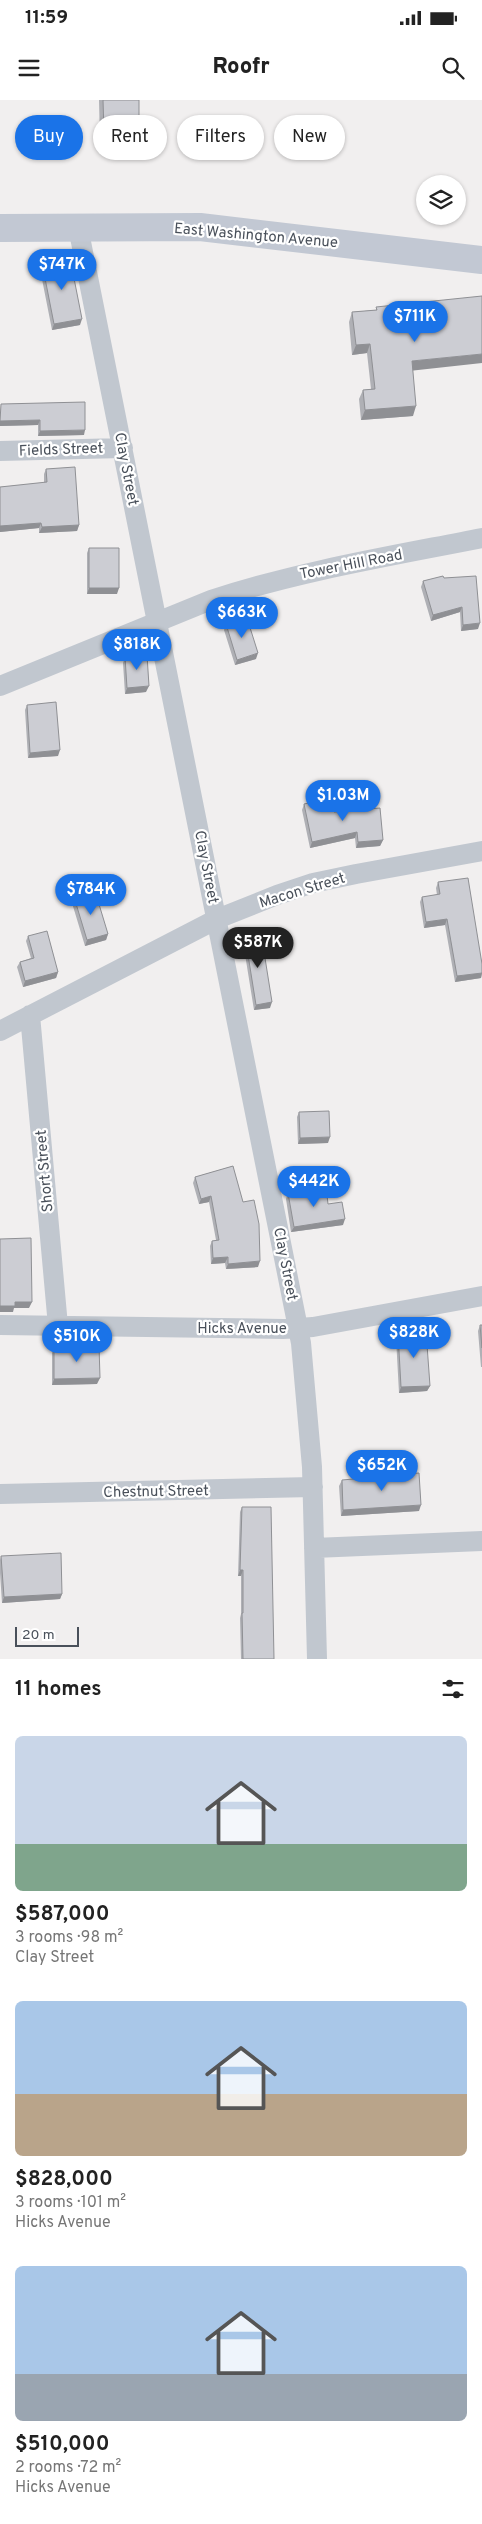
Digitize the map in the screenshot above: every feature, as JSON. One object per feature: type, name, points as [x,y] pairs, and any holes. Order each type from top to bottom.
[{"type":"street","name":"Clay Street","points":[[78,227],[298,1328],[313,1487],[317,1659]]},
{"type":"street","name":"East Washington Avenue","points":[[0,228],[200,227],[482,260]]},
{"type":"street","name":"Fields Street","points":[[0,451],[123,448]]},
{"type":"street","name":"Tower Hill Road","points":[[0,686],[211,600],[289,576],[482,538]]},
{"type":"street","name":"Macon Street","points":[[0,1031],[217,919],[313,883],[482,851]]},
{"type":"street","name":"Short Street","points":[[30,1015],[58,1326]]},
{"type":"street","name":"Hicks Avenue","points":[[0,1325],[298,1328],[482,1296]]},
{"type":"street","name":"Chestnut Street","points":[[0,1494],[313,1487]]},
{"type":"street","points":[[314,1548],[482,1541]]},
{"type":"building","points":[[103,100],[139,100],[139,115],[103,115]]},
{"type":"building","points":[[70,258],[82,319],[54,324],[42,263]]},
{"type":"building","points":[[482,296],[482,354],[412,361],[416,406],[365,410],[363,390],[375,389],[370,344],[356,345],[352,312],[377,310],[376,307]]},
{"type":"building","points":[[85,402],[85,430],[40,431],[40,420],[0,421],[1,404]]},
{"type":"building","points":[[75,467],[79,525],[42,527],[41,523],[0,526],[0,487],[47,482],[46,469]]},
{"type":"building","points":[[89,548],[119,548],[119,588],[89,588]]},
{"type":"building","points":[[443,576],[444,578],[476,576],[480,623],[463,625],[462,607],[433,615],[423,581]]},
{"type":"building","points":[[247,618],[258,653],[237,660],[226,624]]},
{"type":"building","points":[[147,655],[149,686],[127,688],[125,657]]},
{"type":"building","points":[[56,702],[60,750],[30,753],[27,705]]},
{"type":"building","points":[[331,798],[334,812],[380,808],[383,840],[358,842],[357,832],[312,842],[304,804]]},
{"type":"building","points":[[468,878],[482,973],[457,976],[447,919],[426,922],[422,897],[440,894],[438,882]]},
{"type":"building","points":[[95,891],[108,934],[87,940],[74,897]]},
{"type":"building","points":[[47,931],[58,972],[25,981],[20,962],[34,958],[28,936]]},
{"type":"building","points":[[261,933],[272,1002],[256,1005],[245,936]]},
{"type":"building","points":[[329,1111],[330,1137],[300,1138],[299,1112]]},
{"type":"building","points":[[233,1166],[243,1202],[254,1200],[259,1224],[260,1261],[228,1264],[228,1257],[213,1258],[212,1241],[219,1240],[211,1196],[201,1199],[195,1177]]},
{"type":"building","points":[[326,1187],[328,1204],[342,1202],[345,1219],[294,1227],[288,1193]]},
{"type":"building","points":[[31,1238],[32,1302],[15,1302],[15,1306],[0,1306],[0,1239]]},
{"type":"building","points":[[480,1325],[482,1325],[482,1348]]},
{"type":"building","points":[[426,1331],[430,1386],[401,1387],[398,1333]]},
{"type":"building","points":[[99,1346],[100,1378],[54,1379],[54,1347]]},
{"type":"building","points":[[419,1473],[421,1505],[343,1510],[342,1480]]},
{"type":"building","points":[[242,1507],[271,1507],[274,1659],[243,1659],[243,1570],[240,1570]]},
{"type":"building","points":[[61,1553],[62,1594],[4,1597],[1,1556]]}]
